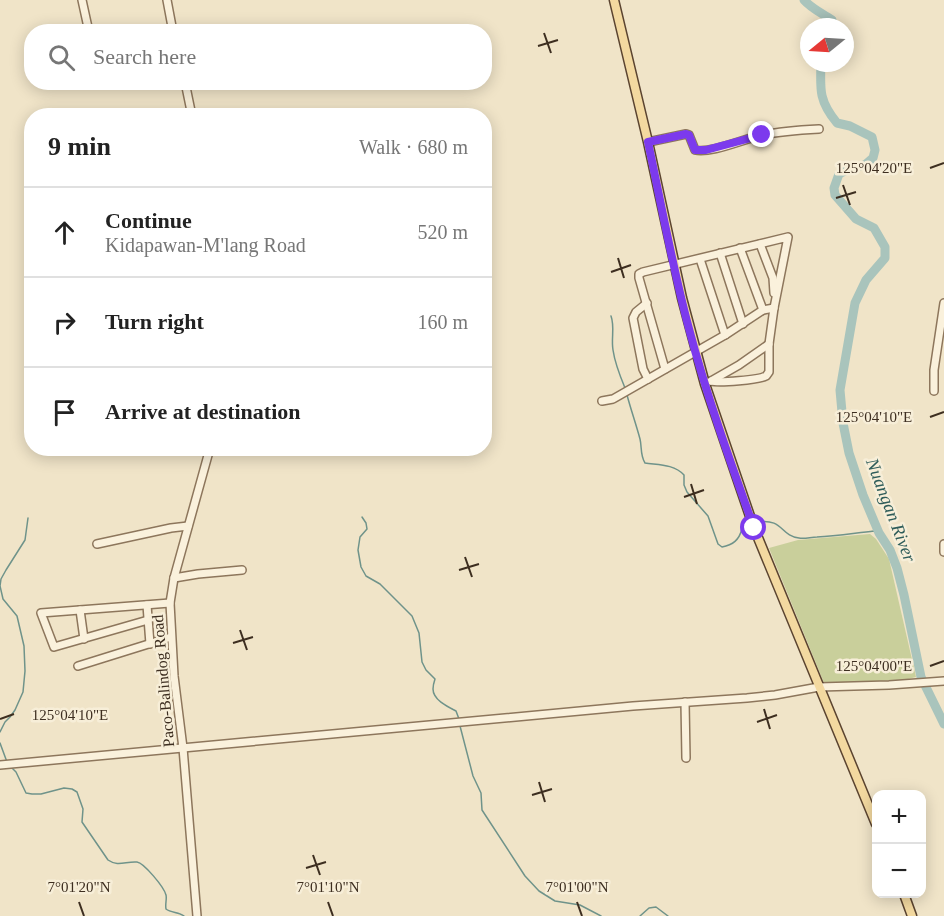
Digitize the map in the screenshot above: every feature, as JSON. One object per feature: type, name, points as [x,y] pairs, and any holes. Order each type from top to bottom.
[{"type":"main road","points":[[614,0],[696,352],[708,382],[731,465],[754,528],[872,814]]},
{"type":"main road","points":[[905,898],[912,916]]},
{"type":"street","points":[[82,0],[87,24]]},
{"type":"street","points":[[166,0],[172,24]]},
{"type":"street","points":[[187,90],[190,108]]},
{"type":"street","points":[[648,142],[686,134],[689,135],[695,150],[706,150],[762,135],[819,129]]},
{"type":"street","points":[[665,369],[639,274],[788,237],[774,306],[769,344],[769,372],[766,376],[708,382]]},
{"type":"street","points":[[760,244],[773,278],[774,306]]},
{"type":"street","points":[[740,248],[763,310]]},
{"type":"street","points":[[720,253],[743,324]]},
{"type":"street","points":[[700,259],[725,335]]},
{"type":"street","points":[[647,303],[636,312],[633,318],[648,379]]},
{"type":"street","points":[[934,392],[934,370],[944,303]]},
{"type":"street","points":[[602,401],[613,399],[725,335],[763,310],[774,306]]},
{"type":"street","points":[[708,382],[739,365],[769,344]]},
{"type":"street","name":"Paco-Balindog Road","points":[[197,916],[183,748],[174,676],[170,603],[174,578],[208,456]]},
{"type":"street","points":[[97,544],[188,526]]},
{"type":"street","points":[[944,544],[944,552]]},
{"type":"street","points":[[174,578],[242,570]]},
{"type":"street","points":[[148,620],[54,647],[41,613],[170,603]]},
{"type":"street","points":[[147,605],[150,644]]},
{"type":"street","points":[[80,610],[84,639]]},
{"type":"street","points":[[78,666],[171,638]]},
{"type":"street","points":[[0,765],[775,695],[819,687],[941,681]]},
{"type":"street","points":[[685,702],[686,758]]},
{"type":"green space","points":[[870,534],[889,559],[916,677],[904,680],[824,683],[769,548],[798,540]]},
{"type":"waterway","name":"Nuangan River","points":[[804,0],[829,18]]},
{"type":"waterway","name":"Nuangan River","points":[[821,72],[822,95],[831,115],[837,123],[850,126],[872,137],[875,150],[873,158],[865,165],[853,167],[839,174],[834,188],[835,195],[856,219],[874,228],[885,247],[885,258],[866,280],[855,303],[840,390],[843,423],[849,453],[863,495],[897,568],[921,677],[944,724]]},
{"type":"waterway","points":[[611,316],[614,355],[625,388]]},
{"type":"waterway","points":[[627,395],[640,439],[643,460],[645,463],[671,467],[684,475],[687,492],[708,516],[718,544],[722,547],[729,545],[747,526]]},
{"type":"waterway","points":[[362,517],[367,529],[360,537],[358,550],[361,567],[366,576],[380,584],[412,616],[419,633],[422,662],[435,679],[433,688],[435,697],[456,711],[459,719]]},
{"type":"waterway","points":[[0,732],[15,710],[23,692],[25,671],[24,646],[17,616],[3,599],[0,586],[1,579],[25,540],[28,518]]},
{"type":"waterway","points":[[757,522],[772,523],[793,537],[801,538],[874,531],[879,533]]},
{"type":"waterway","points":[[460,726],[473,776],[481,793],[482,810],[525,876],[539,891],[555,901],[580,905],[601,916]]},
{"type":"waterway","points":[[0,743],[7,762]]},
{"type":"waterway","points":[[12,768],[26,793],[41,794],[64,788],[77,792],[83,809],[82,822],[108,860],[115,863],[140,863],[164,891],[166,909],[184,916]]},
{"type":"waterway","points":[[640,916],[649,908],[656,907],[668,916]]},
{"type":"route","points":[[754,528],[731,465],[696,352],[648,142],[686,134],[689,135],[695,150],[699,151],[762,135]]}]
